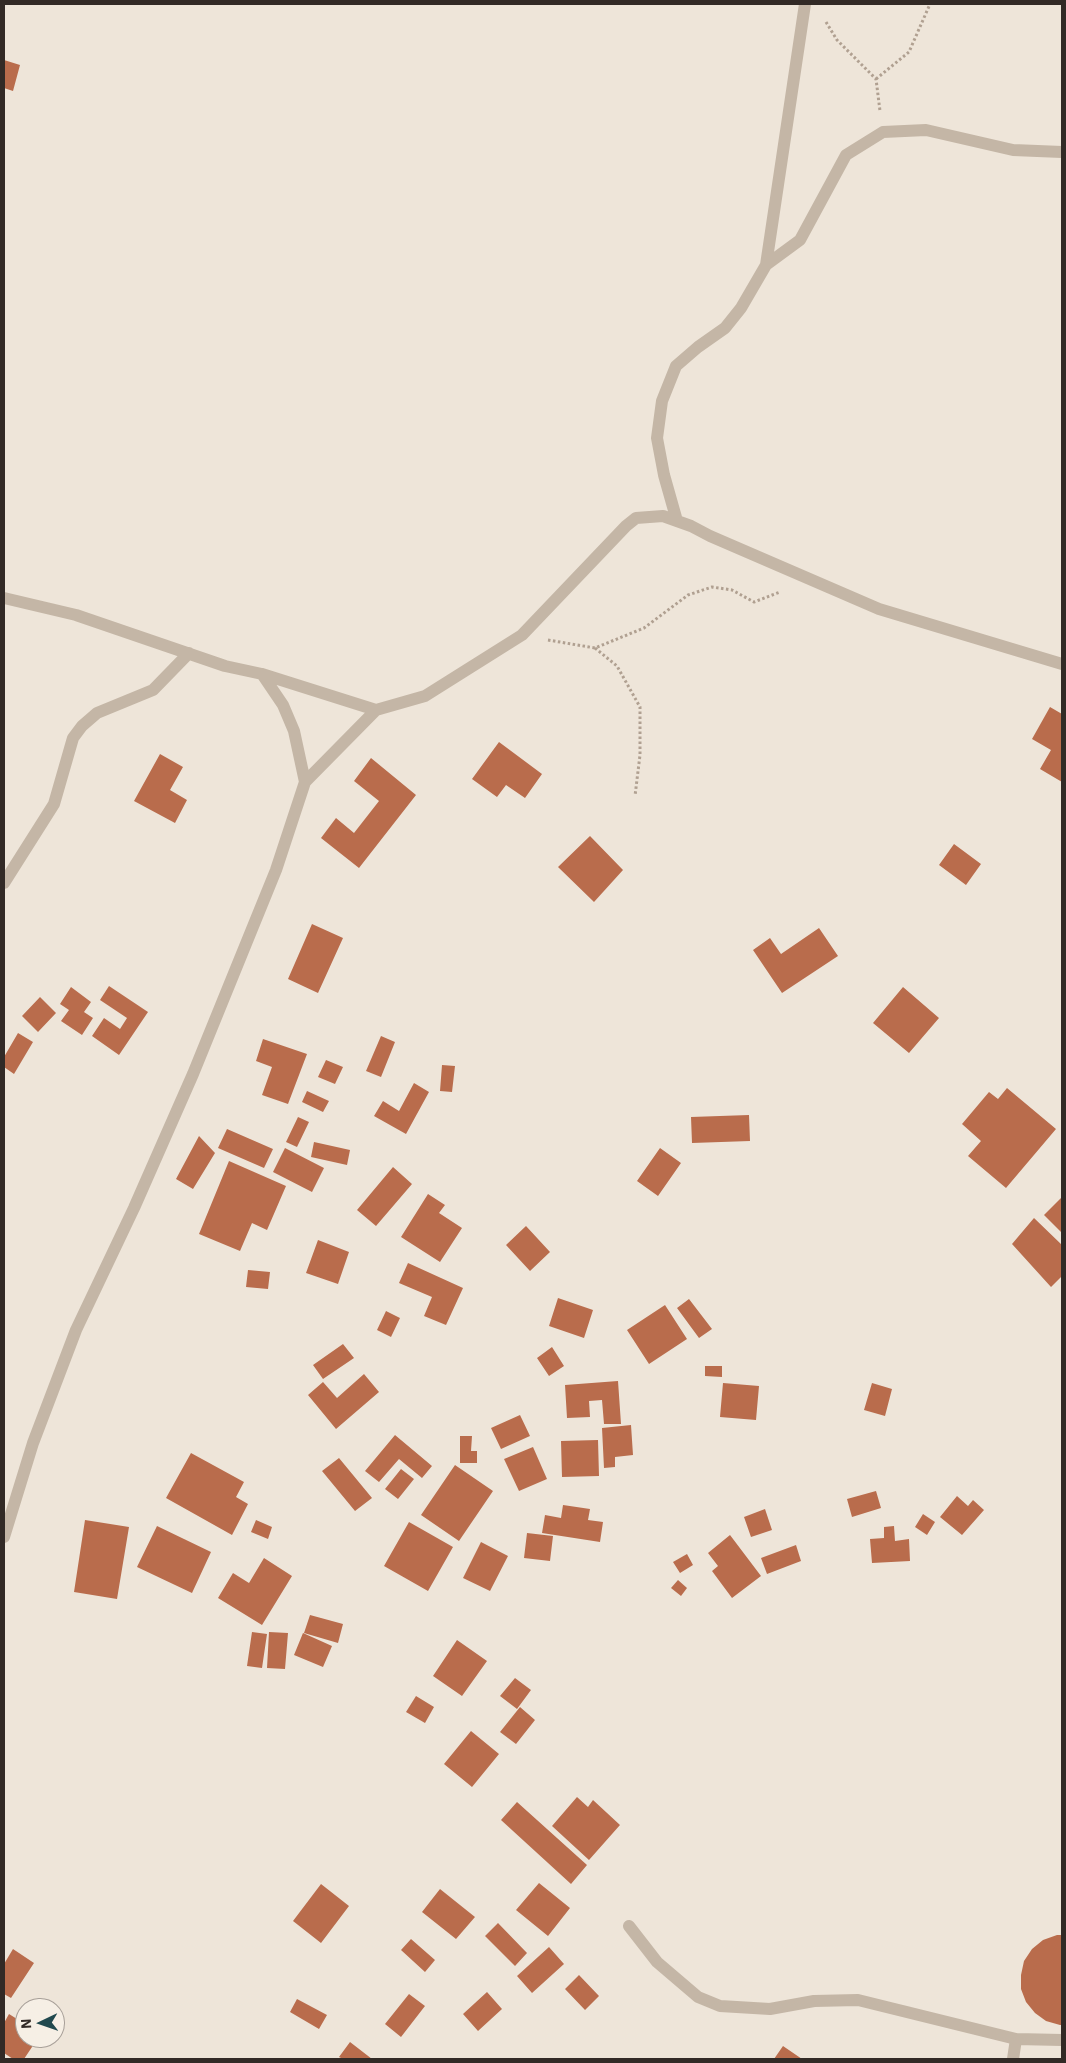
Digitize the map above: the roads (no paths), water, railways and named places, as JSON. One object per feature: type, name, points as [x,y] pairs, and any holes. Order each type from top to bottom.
[{"type":"street","points":[[677,521],[664,475],[658,438],[662,401],[676,366],[698,347],[725,328],[741,308],[766,265],[805,4]]},
{"type":"street","points":[[766,265],[800,240],[846,155],[883,132],[926,130],[1013,150],[1062,152]]},
{"type":"street","points":[[4,1537],[33,1443],[76,1330],[134,1208],[193,1074],[276,870],[305,782],[376,710],[425,696],[522,636],[636,518],[663,516],[880,609],[1062,664]]},
{"type":"street","points":[[4,598],[76,615],[226,666],[262,674],[376,710]]},
{"type":"street","points":[[4,883],[54,804],[73,738],[82,726],[97,713],[153,690],[189,653]]},
{"type":"street","points":[[262,674],[283,704],[294,731],[305,782]]},
{"type":"street","points":[[629,1926],[656,1962],[698,1997],[720,2006],[770,2009],[814,2001],[858,2000],[1016,2039],[1062,2040]]},
{"type":"street","points":[[1013,2059],[1016,2039]]}]
